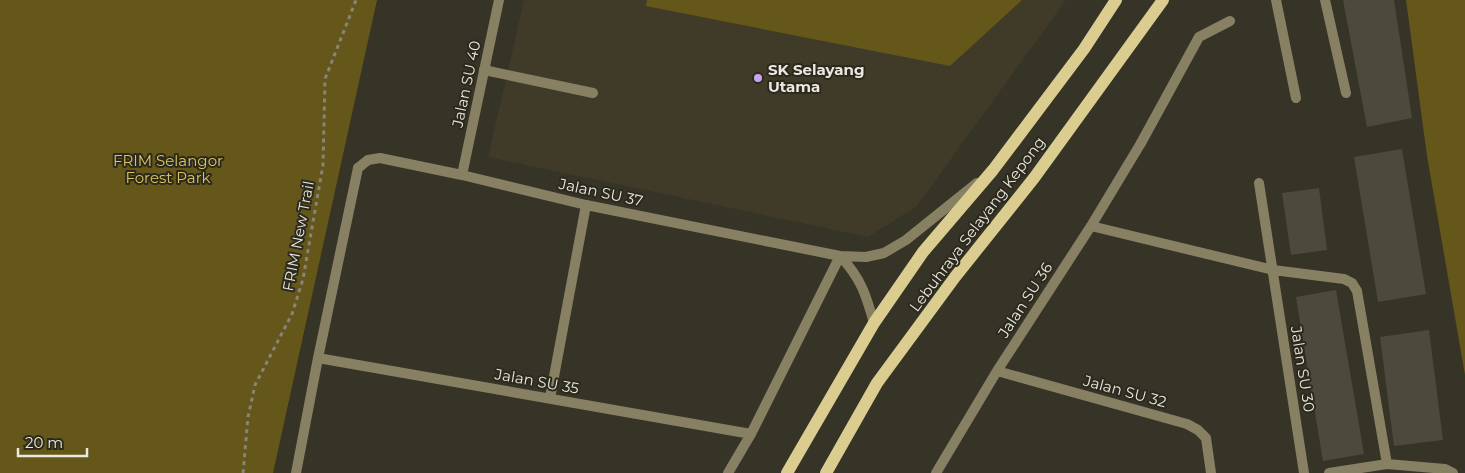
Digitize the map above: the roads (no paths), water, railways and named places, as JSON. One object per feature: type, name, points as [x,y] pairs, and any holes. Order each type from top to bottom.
[{"type":"main road","name":"Lebuhraya Selayang Kepong","points":[[787,473],[874,323],[923,252],[993,170],[1084,49],[1117,0]]},
{"type":"main road","name":"Lebuhraya Selayang Kepong","points":[[826,473],[877,383],[955,277],[1034,178],[1162,0]]},
{"type":"street","name":"Jalan SU 40","points":[[462,174],[499,0]]},
{"type":"street","points":[[1276,0],[1296,98]]},
{"type":"street","points":[[1325,0],[1346,93]]},
{"type":"street","name":"Jalan SU 36","points":[[936,473],[997,371],[1091,226],[1141,143],[1200,37],[1230,21]]},
{"type":"street","points":[[484,70],[593,93]]},
{"type":"street","name":"Jalan SU 37","points":[[318,358],[358,168],[368,160],[380,158],[462,174],[586,205],[840,256],[866,257],[884,253],[906,240],[993,170]]},
{"type":"street","name":"Jalan SU 30","points":[[1260,183],[1304,473]]},
{"type":"street","points":[[550,398],[586,205]]},
{"type":"street","points":[[1091,226],[1273,270],[1344,279],[1352,282],[1357,290],[1387,464]]},
{"type":"street","points":[[728,473],[751,434],[840,256],[860,281],[874,323]]},
{"type":"street","points":[[296,473],[318,358]]},
{"type":"street","name":"Jalan SU 35","points":[[318,358],[751,434]]},
{"type":"street","name":"Jalan SU 32","points":[[997,371],[1187,424],[1198,430],[1206,438],[1211,473]]},
{"type":"street","points":[[1329,473],[1387,464],[1445,469],[1453,473]]},
{"type":"place","name":"SK Selayang Utama","points":[[758,78]]},
{"type":"park label","name":"FRIM Selangor Forest Park","points":[[168,168]]}]
